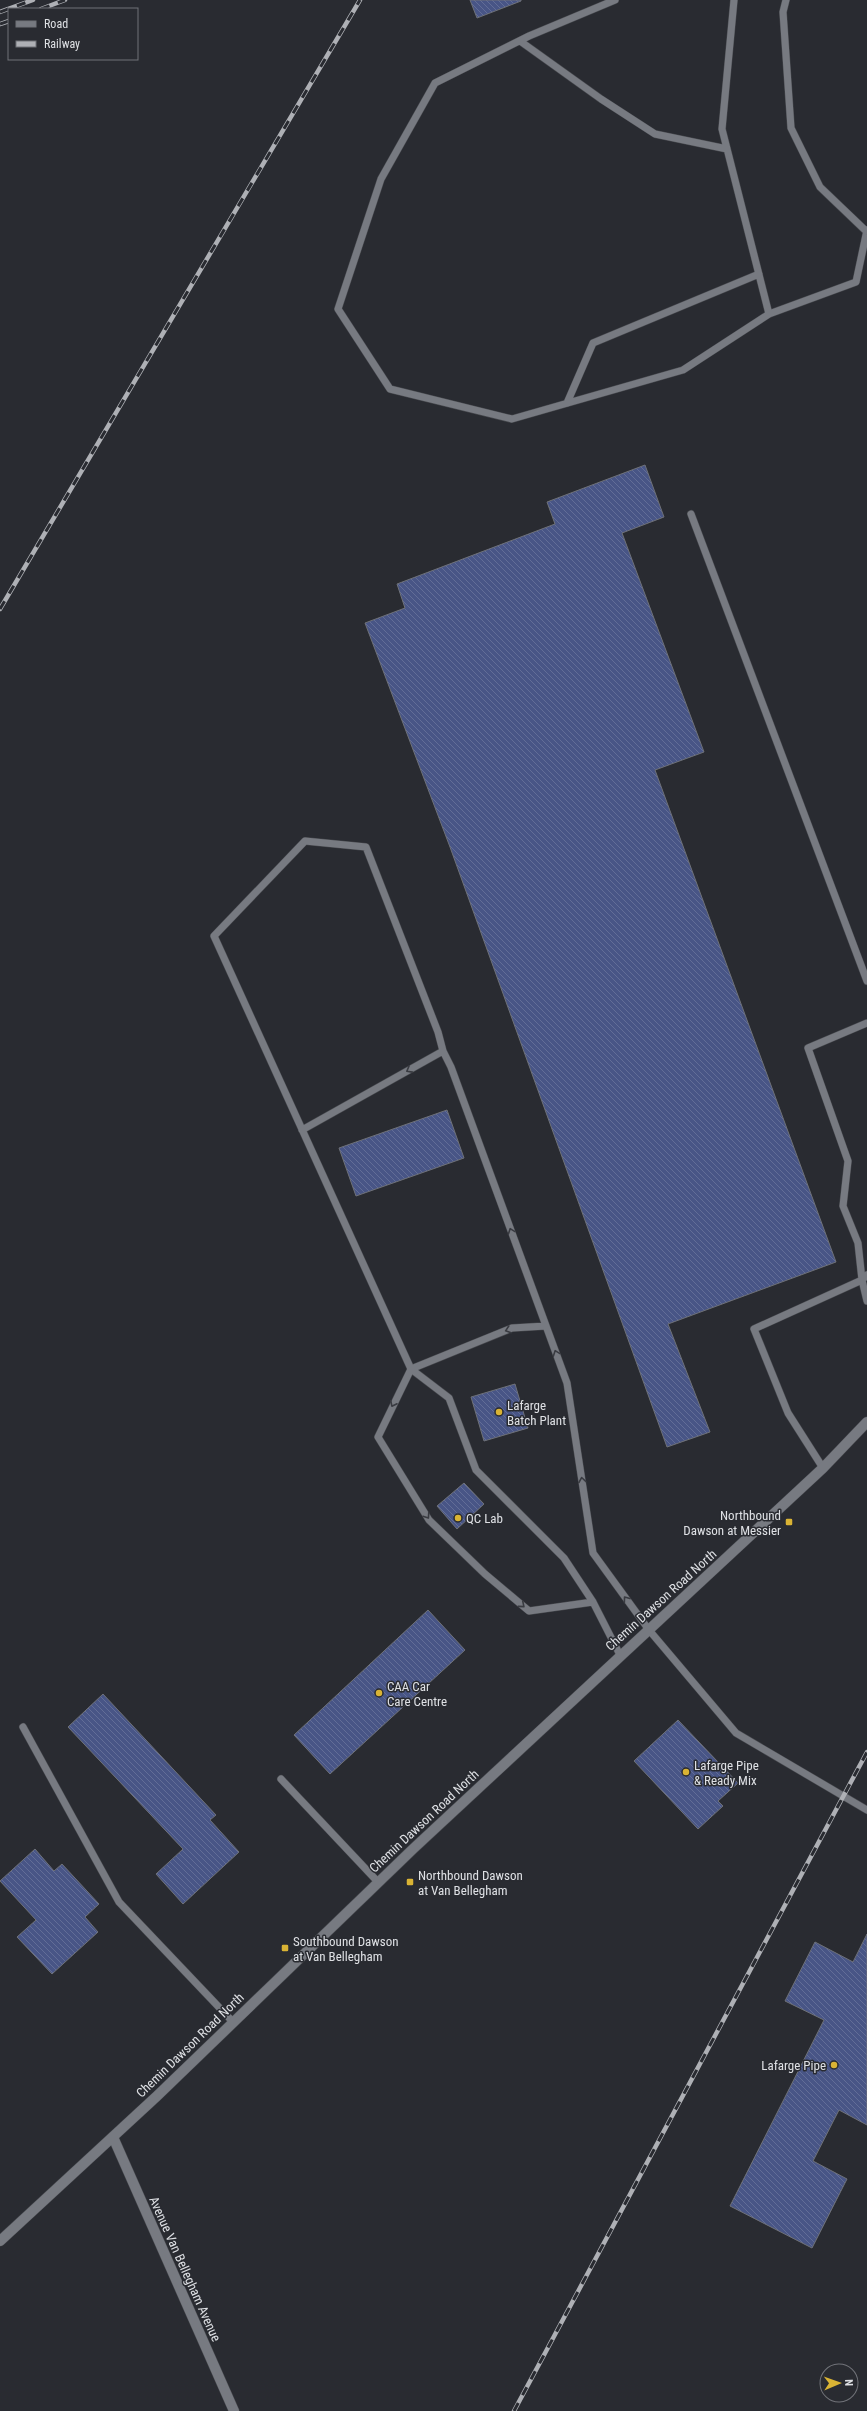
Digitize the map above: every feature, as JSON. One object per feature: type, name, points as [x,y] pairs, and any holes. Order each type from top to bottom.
[{"type":"street","name":"Chemin Dawson Road North","points":[[0,2241],[113,2137],[378,1882],[620,1655],[649,1630],[823,1468],[867,1422]]},
{"type":"street","name":"Avenue Van Bellegham Avenue","points":[[113,2137],[234,2411]]},
{"type":"lane","points":[[615,0],[520,41],[435,83],[381,179],[338,309],[390,389],[512,419],[683,370],[769,314],[856,282],[867,230],[820,187],[791,128],[783,12],[786,0]]},
{"type":"lane","points":[[734,0],[722,129],[769,314]]},
{"type":"lane","points":[[520,41],[601,99],[655,134],[727,149]]},
{"type":"lane","points":[[567,403],[593,343],[759,274]]},
{"type":"lane","points":[[691,514],[867,981]]},
{"type":"lane","points":[[620,1655],[593,1602],[564,1558],[476,1470],[449,1398],[411,1369],[214,936],[305,841],[366,847],[438,1032],[443,1051],[454,1074],[567,1383],[593,1553],[649,1630],[736,1733],[867,1810]]},
{"type":"lane","points":[[867,1023],[808,1048],[848,1161],[844,1206],[858,1243],[862,1280],[867,1301]]},
{"type":"lane","points":[[302,1130],[443,1051]]},
{"type":"lane","points":[[823,1468],[788,1413],[754,1329],[862,1280],[867,1275]]},
{"type":"lane","points":[[546,1326],[512,1328],[411,1369],[378,1436],[429,1520],[485,1574],[529,1611],[593,1602]]},
{"type":"lane","points":[[23,1727],[118,1902],[233,2022]]},
{"type":"lane","points":[[281,1779],[378,1882]]},
{"type":"building","points":[[470,0],[521,0],[521,1],[477,18]]},
{"type":"building","points":[[645,465],[664,517],[622,533],[704,752],[655,770],[836,1262],[668,1324],[710,1432],[667,1447],[450,847],[365,623],[405,608],[397,584],[555,524],[547,502]]},
{"type":"building","points":[[447,1110],[464,1158],[356,1196],[339,1148]]},
{"type":"building","name":"Lafarge Batch Plant","points":[[515,1384],[528,1428],[484,1441],[471,1397]]},
{"type":"building","name":"QC Lab","points":[[464,1483],[484,1504],[457,1529],[437,1506]]},
{"type":"building","name":"CAA Car Care Centre","points":[[428,1610],[465,1650],[330,1774],[294,1735]]},
{"type":"building","points":[[103,1694],[216,1815],[210,1820],[239,1852],[183,1904],[156,1874],[183,1849],[68,1727]]},
{"type":"building","name":"Lafarge Pipe & Ready Mix","points":[[678,1720],[738,1783],[718,1801],[723,1806],[698,1829],[634,1761]]},
{"type":"building","points":[[35,1849],[54,1871],[62,1864],[99,1904],[85,1917],[98,1932],[52,1974],[17,1937],[36,1920],[0,1881]]},
{"type":"building","name":"Lafarge Pipe","points":[[867,1934],[867,2125],[839,2110],[813,2161],[847,2179],[812,2248],[730,2206],[824,2020],[785,2001],[815,1942],[853,1962]]},
{"type":"railway","points":[[11,8],[33,0]]},
{"type":"railway","points":[[44,8],[65,0]]},
{"type":"railway","points":[[0,609],[360,0]]},
{"type":"railway","points":[[0,12],[8,9]]},
{"type":"railway","points":[[0,24],[8,21]]},
{"type":"railway","points":[[514,2411],[867,1752]]},
{"type":"place","name":"Lafarge Batch Plant","points":[[499,1412]]},
{"type":"place","name":"QC Lab","points":[[458,1518]]},
{"type":"place","name":"Northbound Dawson at Messier","points":[[789,1522]]},
{"type":"place","name":"CAA Car Care Centre","points":[[379,1693]]},
{"type":"place","name":"Lafarge Pipe & Ready Mix","points":[[686,1772]]},
{"type":"place","name":"Northbound Dawson at Van Bellegham","points":[[410,1882]]},
{"type":"place","name":"Southbound Dawson at Van Bellegham","points":[[285,1948]]},
{"type":"place","name":"Lafarge Pipe","points":[[834,2065]]}]
